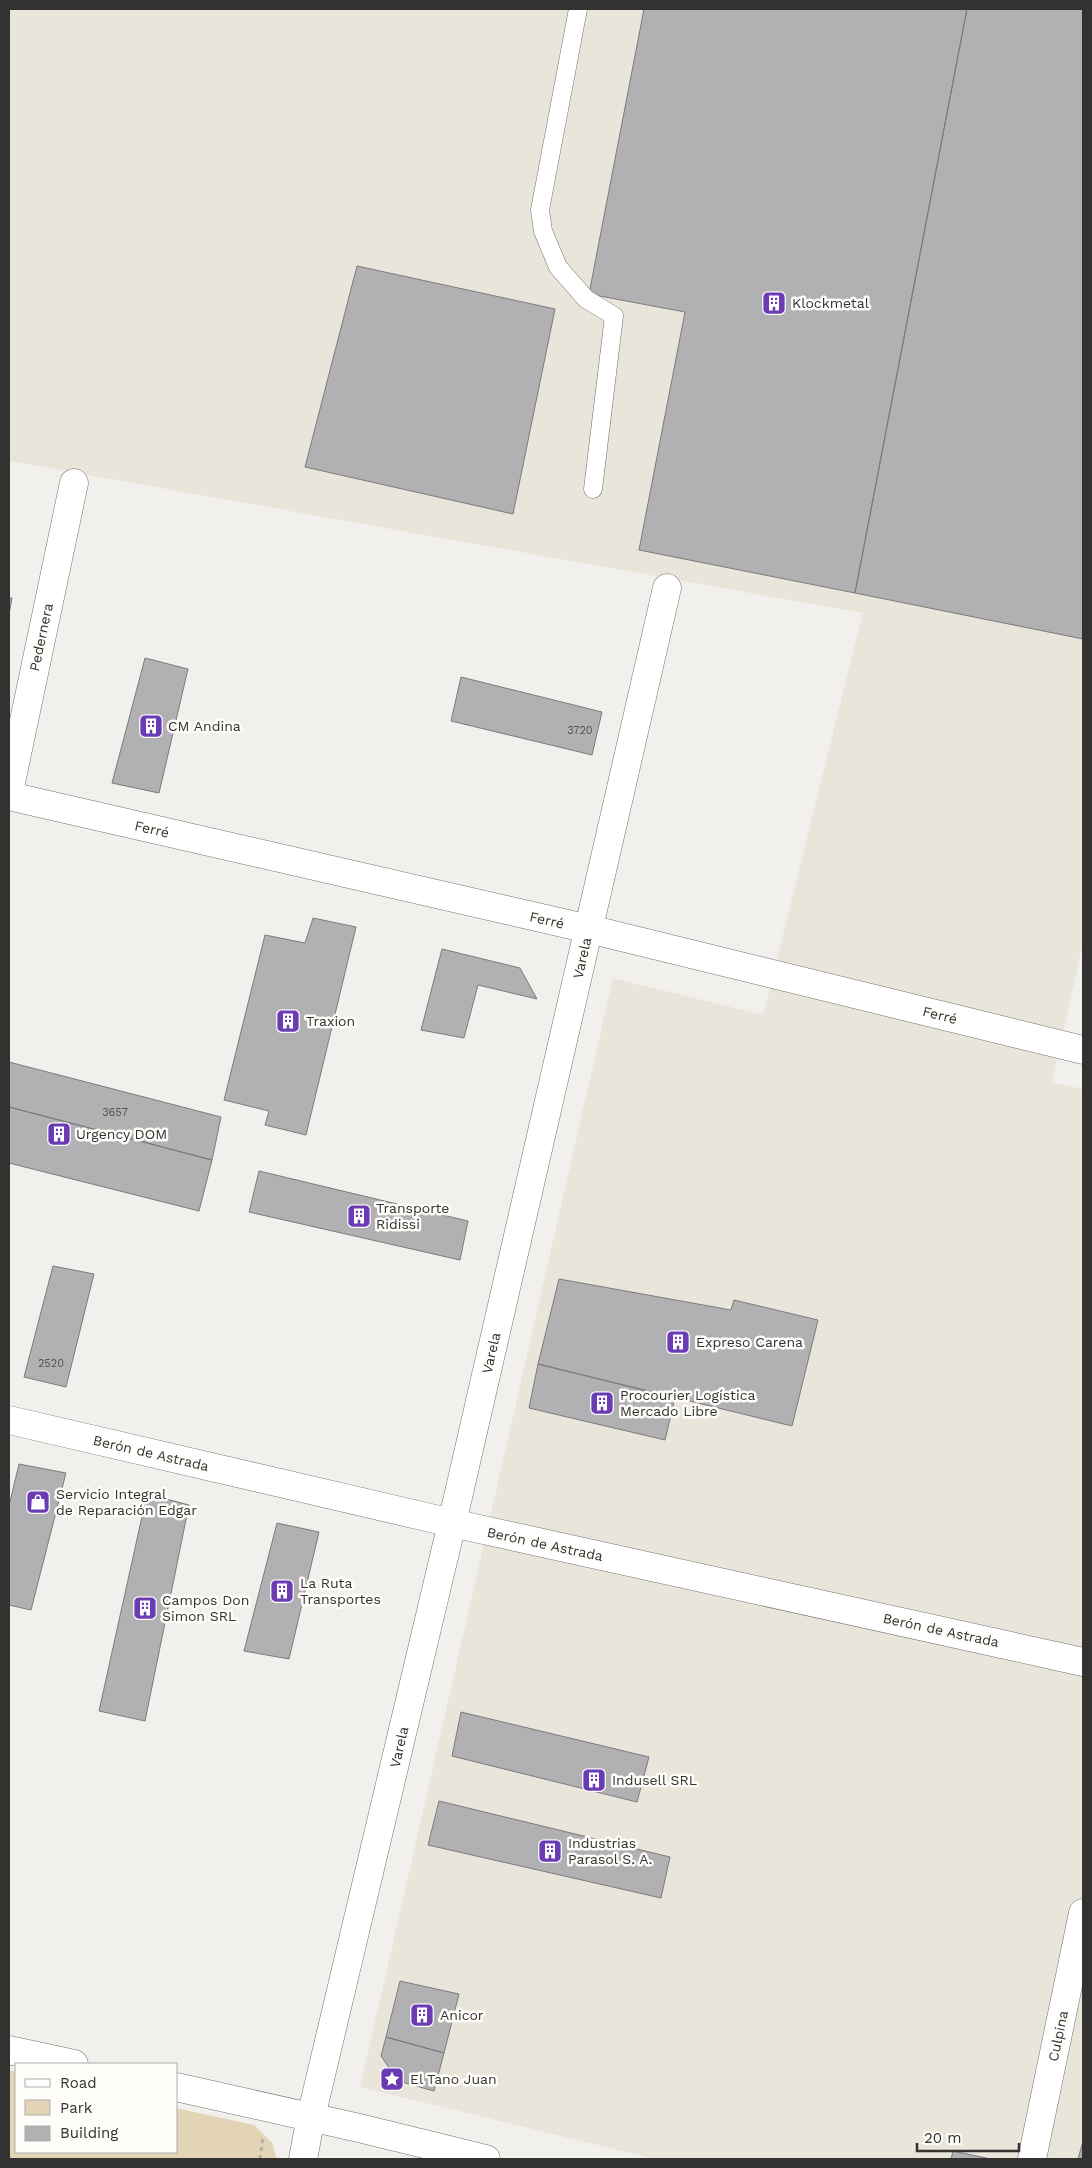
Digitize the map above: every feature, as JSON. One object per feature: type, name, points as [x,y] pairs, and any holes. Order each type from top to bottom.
[{"type":"street","name":"Pedernera","points":[[9,794],[74,482]]},
{"type":"street","name":"Varela","points":[[303,2159],[311,2117],[452,1523],[667,588]]},
{"type":"street","name":"Ferré","points":[[9,794],[589,930],[1083,1050]]},
{"type":"street","name":"Berón de Astrada","points":[[9,1420],[452,1523],[1083,1662]]},
{"type":"street","name":"Culpina","points":[[1032,2159],[1083,1913]]},
{"type":"street","points":[[9,2050],[69,2063]]},
{"type":"street","points":[[178,2087],[486,2159]]},
{"type":"lane","points":[[578,9],[540,210],[543,231],[558,267],[586,299],[614,316],[592,490]]},
{"type":"shaded area","points":[[9,9],[1083,9],[1083,943],[1052,1082],[1083,1089],[1083,2159],[655,2159],[360,2087],[613,978],[763,1015],[863,613],[9,461]]},
{"type":"green space","points":[[9,2070],[15,2072],[15,2153],[178,2153],[178,2108],[254,2125],[272,2143],[277,2159],[9,2159]]},
{"type":"building","name":"Klockmetal","points":[[644,9],[967,9],[855,593],[639,550],[685,312],[589,294]]},
{"type":"building","points":[[967,9],[1083,9],[1083,639],[855,593]]},
{"type":"building","points":[[357,266],[555,309],[513,514],[305,467]]},
{"type":"building","points":[[9,598],[12,598],[9,614]]},
{"type":"building","name":"CM Andina","points":[[145,658],[188,669],[159,793],[112,783]]},
{"type":"building","points":[[461,677],[602,712],[592,755],[451,721]]},
{"type":"building","name":"Traxion","points":[[313,918],[356,927],[306,1135],[265,1125],[269,1111],[224,1100],[265,935],[305,943]]},
{"type":"building","points":[[442,949],[520,968],[537,999],[478,985],[464,1038],[421,1030]]},
{"type":"building","points":[[9,1062],[221,1117],[212,1160],[9,1107]]},
{"type":"building","name":"Urgency DOM","points":[[9,1107],[212,1160],[199,1211],[9,1163]]},
{"type":"building","name":"Transporte Ridissi","points":[[259,1171],[468,1221],[460,1260],[249,1212]]},
{"type":"building","points":[[53,1266],[94,1274],[66,1387],[24,1377]]},
{"type":"building","name":"Expreso Carena","points":[[559,1279],[731,1310],[734,1300],[818,1320],[792,1426],[538,1364]]},
{"type":"building","name":"Procourier Logística Mercado Libre","points":[[538,1364],[675,1398],[665,1440],[529,1408]]},
{"type":"building","points":[[19,1464],[66,1473],[31,1610],[9,1605],[9,1506]]},
{"type":"building","name":"Campos Don Simon SRL","points":[[147,1494],[189,1505],[145,1721],[99,1711]]},
{"type":"building","name":"La Ruta Transportes","points":[[277,1523],[319,1532],[289,1659],[244,1651]]},
{"type":"building","name":"Indusell SRL","points":[[461,1712],[649,1757],[637,1802],[452,1756]]},
{"type":"building","name":"Industrias Parasol S. A.","points":[[439,1801],[670,1857],[661,1898],[428,1845]]},
{"type":"building","name":"Anicor","points":[[400,1981],[459,1994],[444,2053],[386,2037]]},
{"type":"building","points":[[386,2037],[444,2053],[434,2091],[398,2081],[381,2056]]},
{"type":"building","points":[[1083,2141],[1083,2159],[1078,2159]]},
{"type":"building","points":[[953,2151],[991,2159],[951,2159]]},
{"type":"place","name":"Klockmetal","points":[[774,303]]},
{"type":"place","name":"CM Andina","points":[[151,726]]},
{"type":"place","name":"Traxion","points":[[288,1021]]},
{"type":"place","name":"Urgency DOM","points":[[59,1134]]},
{"type":"place","name":"Transporte Ridissi","points":[[359,1216]]},
{"type":"place","name":"Expreso Carena","points":[[678,1342]]},
{"type":"place","name":"Procourier Logística Mercado Libre","points":[[602,1403]]},
{"type":"place","name":"Servicio Integral de Reparación Edgar","points":[[38,1502]]},
{"type":"place","name":"La Ruta Transportes","points":[[282,1591]]},
{"type":"place","name":"Campos Don Simon SRL","points":[[145,1608]]},
{"type":"place","name":"Indusell SRL","points":[[594,1780]]},
{"type":"place","name":"Industrias Parasol S. A.","points":[[550,1851]]},
{"type":"place","name":"Anicor","points":[[422,2015]]},
{"type":"place","name":"El Tano Juan","points":[[392,2079]]}]
